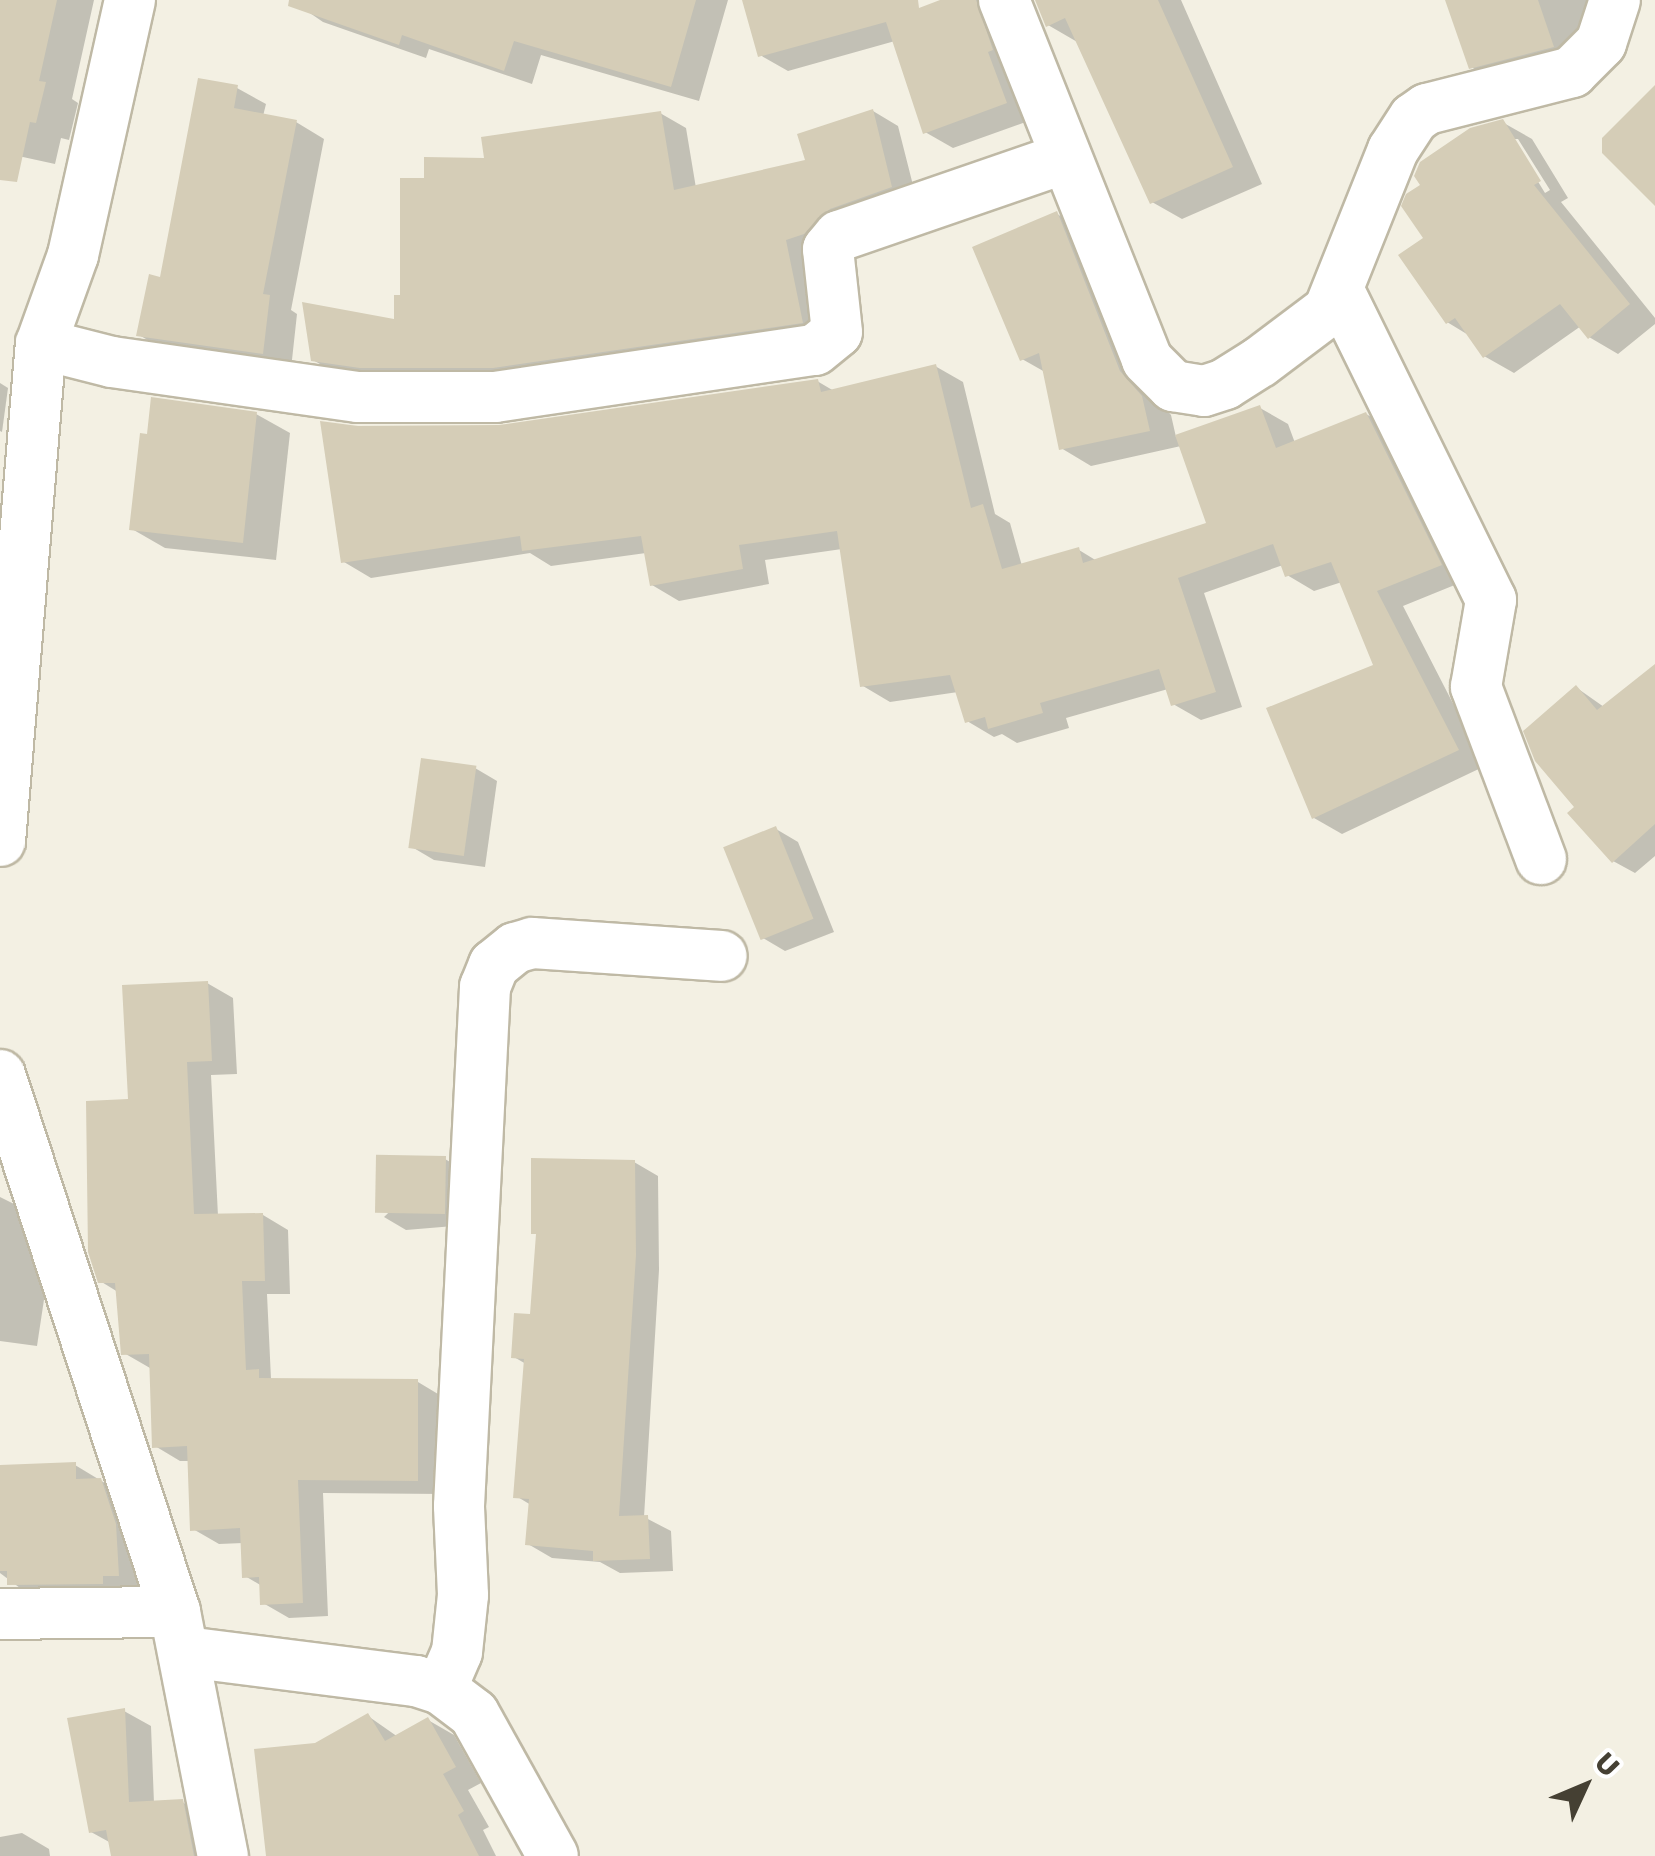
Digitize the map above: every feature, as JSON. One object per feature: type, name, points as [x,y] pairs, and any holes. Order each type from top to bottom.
[{"type":"street","points":[[0,842],[41,344],[73,255],[130,0]]},
{"type":"street","points":[[1004,0],[1147,360],[1173,386],[1204,391],[1226,384],[1320,319],[1340,293],[1393,150],[1414,118],[1427,109],[1572,72],[1601,43],[1615,0]]},
{"type":"street","points":[[41,344],[112,362],[358,398],[495,397],[815,350],[837,332],[828,248],[838,236],[1066,158]]},
{"type":"street","points":[[1340,293],[1492,600],[1476,687],[1541,859]]},
{"type":"street","points":[[441,1690],[457,1652],[463,1595],[459,1506],[485,987],[494,965],[515,948],[532,944],[722,956]]},
{"type":"street","points":[[0,1075],[180,1632],[222,1856]]},
{"type":"street","points":[[0,1614],[180,1632],[416,1681],[441,1690],[474,1714],[553,1856]]},
{"type":"building","points":[[0,0],[57,0],[39,81],[46,82],[36,123],[30,122],[17,182],[0,180]]},
{"type":"building","points":[[289,0],[696,0],[671,87],[514,41],[504,71],[402,35],[399,45],[288,6]]},
{"type":"building","points":[[742,0],[918,0],[919,8],[940,0],[976,0],[993,50],[988,52],[1007,103],[923,134],[886,22],[758,57]]},
{"type":"building","points":[[1035,0],[1158,0],[1233,167],[1150,204],[1065,18],[1046,27]]},
{"type":"building","points":[[1445,0],[1538,0],[1554,47],[1469,69]]},
{"type":"building","points":[[198,78],[238,85],[234,108],[297,120],[263,294],[270,295],[263,354],[136,336],[149,274],[160,277]]},
{"type":"building","points":[[1655,85],[1655,206],[1602,153],[1602,138]]},
{"type":"building","points":[[873,109],[892,187],[830,209],[804,234],[786,240],[803,323],[493,368],[360,368],[311,361],[302,302],[394,319],[394,295],[400,295],[400,178],[424,178],[424,157],[484,158],[481,137],[661,111],[674,190],[805,160],[797,134]]},
{"type":"building","points":[[1503,119],[1541,181],[1534,185],[1630,304],[1588,339],[1560,304],[1483,358],[1455,318],[1446,324],[1398,255],[1423,238],[1401,206],[1406,194],[1420,185],[1414,176],[1420,162],[1470,128]]},
{"type":"building","points":[[1057,211],[1120,371],[1142,396],[1150,431],[1059,450],[1039,353],[1020,361],[972,247]]},
{"type":"building","points":[[936,364],[971,508],[983,504],[1002,569],[1079,547],[1083,563],[1206,523],[1175,435],[1260,405],[1276,448],[1366,412],[1442,565],[1377,591],[1459,750],[1312,819],[1266,708],[1373,665],[1331,562],[1285,577],[1273,544],[1178,578],[1216,692],[1171,706],[1159,669],[1040,703],[1043,713],[988,729],[985,717],[965,723],[950,675],[860,687],[837,531],[739,545],[743,569],[650,586],[641,536],[522,551],[520,536],[341,563],[320,421],[358,426],[499,425],[818,379],[821,392]]},
{"type":"building","points":[[151,397],[257,412],[243,543],[129,530],[140,433],[147,434]]},
{"type":"building","points":[[1655,664],[1655,824],[1612,863],[1567,813],[1574,807],[1535,761],[1523,731],[1576,685],[1597,710]]},
{"type":"building","points":[[421,758],[476,766],[464,856],[408,848]]},
{"type":"building","points":[[776,826],[813,919],[761,940],[723,847]]},
{"type":"building","points":[[208,981],[212,1061],[187,1062],[194,1214],[263,1213],[265,1281],[242,1281],[246,1370],[259,1369],[259,1378],[418,1379],[418,1481],[298,1480],[303,1603],[260,1605],[259,1577],[242,1578],[240,1528],[190,1531],[187,1446],[152,1448],[149,1354],[121,1355],[115,1283],[98,1283],[88,1252],[86,1101],[128,1099],[122,985]]},
{"type":"building","points":[[376,1155],[446,1156],[445,1214],[375,1213]]},
{"type":"building","points":[[531,1158],[635,1160],[636,1255],[619,1516],[648,1515],[650,1559],[593,1561],[593,1551],[525,1545],[529,1499],[513,1498],[524,1359],[511,1358],[514,1313],[530,1314],[536,1234],[531,1234]]},
{"type":"building","points":[[76,1462],[76,1479],[101,1478],[116,1524],[119,1576],[103,1576],[103,1584],[7,1585],[7,1571],[0,1571],[0,1465]]},
{"type":"building","points":[[125,1708],[129,1802],[183,1799],[194,1856],[111,1856],[106,1830],[89,1833],[67,1718]]},
{"type":"building","points":[[368,1713],[385,1741],[428,1717],[456,1767],[443,1774],[464,1811],[458,1815],[479,1856],[266,1856],[254,1749],[315,1743]]}]
